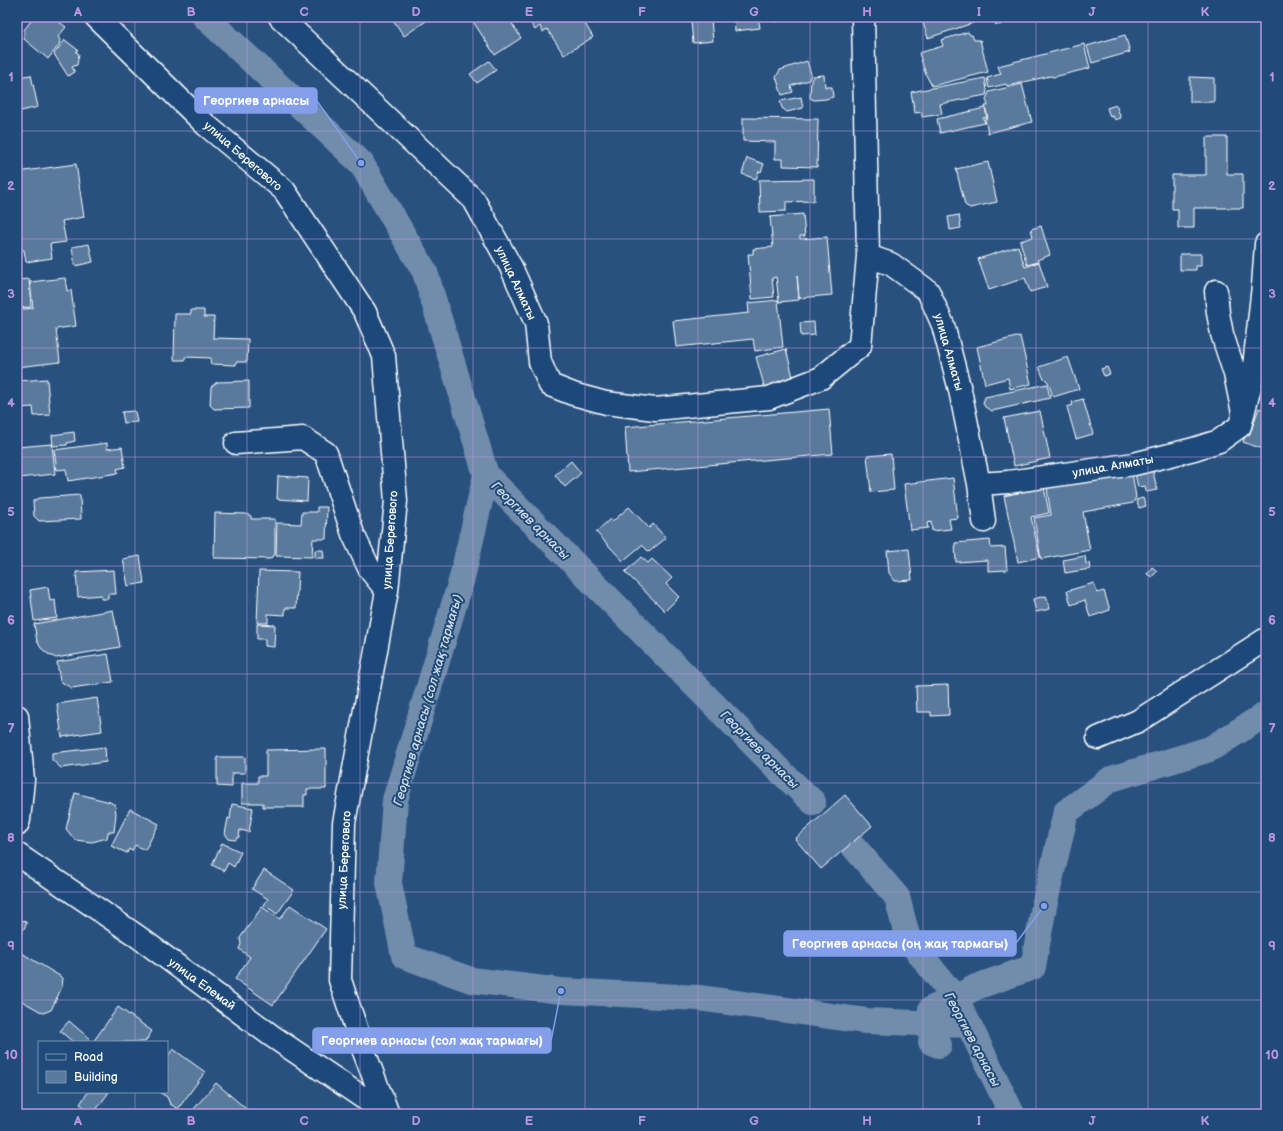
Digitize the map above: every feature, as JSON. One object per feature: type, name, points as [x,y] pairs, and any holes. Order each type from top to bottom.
[{"type":"street","name":"улица Берегового","points":[[96,17],[206,125],[284,190],[365,312],[384,356],[396,501],[387,591],[344,823],[340,980],[387,1114]]},
{"type":"street","name":"улица Алматы","points":[[280,17],[474,200],[511,267],[536,323],[540,362],[550,384],[573,394],[606,402],[655,409],[769,398],[822,378],[860,346],[868,256],[863,17]]},
{"type":"street","points":[[1241,420],[1253,375],[1266,244]]},
{"type":"street","name":"улица Алматы","points":[[868,256],[891,264],[928,291],[943,325],[960,390],[979,484],[984,521]]},
{"type":"street","points":[[1216,291],[1222,334],[1235,374],[1241,420]]},
{"type":"street","name":"улица. Алматы","points":[[979,484],[1008,482],[1134,464],[1194,450],[1219,441],[1241,420]]},
{"type":"street","points":[[236,443],[303,438],[326,453],[353,534],[370,570],[387,591]]},
{"type":"street","points":[[1098,738],[1138,721],[1266,639]]},
{"type":"street","points":[[17,716],[23,780],[19,820],[17,825]]},
{"type":"street","name":"улица Елемай","points":[[17,854],[137,936],[272,1036],[387,1114]]},
{"type":"building","points":[[34,17],[53,17],[66,27],[58,37],[60,40],[59,45],[48,59],[24,39],[24,30]]},
{"type":"building","points":[[391,17],[432,17],[404,36]]},
{"type":"building","points":[[470,17],[508,17],[521,38],[495,55]]},
{"type":"building","points":[[527,17],[581,17],[593,37],[564,55],[547,29],[543,32],[540,26],[535,30]]},
{"type":"building","points":[[734,17],[758,17],[760,28],[735,31]]},
{"type":"building","points":[[772,17],[791,17],[774,22]]},
{"type":"building","points":[[921,17],[971,17],[973,23],[928,38]]},
{"type":"building","points":[[990,17],[1010,17],[1000,25],[995,24]]},
{"type":"building","points":[[711,19],[713,41],[693,43],[691,21]]},
{"type":"building","points":[[968,32],[972,35],[974,40],[980,40],[988,72],[932,86],[926,75],[919,53],[943,46],[941,40]]},
{"type":"building","points":[[1125,35],[1130,52],[1092,63],[1087,46]]},
{"type":"building","points":[[65,40],[78,50],[76,52],[79,54],[77,65],[72,67],[75,72],[68,76],[54,54]]},
{"type":"building","points":[[1084,44],[1090,68],[1054,77],[1050,76],[1007,86],[1006,84],[989,88],[987,78],[1001,74],[998,66]]},
{"type":"building","points":[[489,61],[496,70],[477,83],[470,74]]},
{"type":"building","points":[[807,61],[811,74],[809,80],[791,86],[793,92],[782,95],[776,77],[780,70]]},
{"type":"building","points":[[31,75],[38,107],[17,112],[17,77]]},
{"type":"building","points":[[824,75],[825,87],[832,87],[833,97],[814,100],[810,98],[811,81],[813,76]]},
{"type":"building","points":[[1190,77],[1214,78],[1214,102],[1190,102]]},
{"type":"building","points":[[985,78],[987,90],[986,95],[940,104],[942,114],[922,117],[922,112],[915,113],[911,92]]},
{"type":"building","points":[[1022,84],[1032,122],[988,133],[985,119],[988,118],[985,106],[988,106],[986,99],[989,92]]},
{"type":"building","points":[[801,97],[803,108],[787,112],[782,108],[780,101]]},
{"type":"building","points":[[1116,105],[1121,118],[1115,120],[1113,116],[1110,117],[1107,108]]},
{"type":"building","points":[[985,108],[987,117],[983,118],[985,123],[940,133],[937,119]]},
{"type":"building","points":[[743,118],[818,119],[817,167],[783,166],[783,159],[775,159],[775,142],[743,141]]},
{"type":"building","points":[[1206,137],[1227,137],[1227,174],[1243,174],[1243,208],[1194,208],[1194,228],[1178,228],[1178,209],[1172,209],[1172,175],[1206,175]]},
{"type":"building","points":[[747,158],[764,164],[756,179],[742,174]]},
{"type":"building","points":[[988,162],[997,202],[970,208],[965,205],[956,169]]},
{"type":"building","points":[[76,164],[84,217],[62,221],[66,242],[50,244],[52,258],[26,262],[24,250],[17,251],[17,204],[21,204],[17,172]]},
{"type":"building","points":[[814,179],[814,201],[786,202],[786,211],[760,212],[759,180]]},
{"type":"building","points":[[803,214],[805,236],[800,236],[800,239],[827,237],[832,295],[799,298],[797,275],[799,300],[779,302],[776,277],[772,278],[774,297],[752,299],[748,254],[753,254],[753,249],[773,247],[770,217]]},
{"type":"building","points":[[959,215],[961,228],[950,230],[948,217]]},
{"type":"building","points":[[1041,226],[1050,255],[1037,260],[1038,262],[1027,265],[1020,241],[1033,237],[1031,229]]},
{"type":"building","points":[[89,244],[93,262],[75,266],[72,247]]},
{"type":"building","points":[[1018,246],[1025,267],[1039,262],[1047,287],[1030,292],[1025,278],[989,290],[978,259]]},
{"type":"building","points":[[1180,254],[1201,254],[1201,266],[1196,266],[1196,270],[1180,270]]},
{"type":"building","points":[[65,278],[67,291],[71,290],[76,326],[56,329],[60,362],[17,367],[17,310],[33,308],[30,282]]},
{"type":"building","points":[[29,279],[31,307],[17,308],[17,280]]},
{"type":"building","points":[[778,300],[783,347],[755,351],[753,339],[676,347],[673,321],[749,313],[748,303]]},
{"type":"building","points":[[191,310],[204,310],[204,317],[214,317],[213,338],[248,339],[247,362],[236,362],[236,365],[210,364],[211,358],[185,357],[185,360],[174,360],[175,314],[191,314]]},
{"type":"building","points":[[814,322],[815,335],[801,336],[800,323]]},
{"type":"building","points":[[1020,336],[1031,384],[1010,389],[1008,378],[985,384],[977,347]]},
{"type":"building","points":[[786,349],[794,381],[765,389],[756,357]]},
{"type":"building","points":[[1068,357],[1079,389],[1053,397],[1048,382],[1043,377],[1039,367]]},
{"type":"building","points":[[1107,367],[1110,374],[1104,376],[1101,369]]},
{"type":"building","points":[[47,379],[50,415],[34,416],[33,407],[17,408],[17,381]]},
{"type":"building","points":[[249,381],[249,408],[214,409],[210,405],[211,387],[217,382]]},
{"type":"building","points":[[1047,384],[1050,398],[992,411],[985,407],[983,403],[985,397]]},
{"type":"building","points":[[1083,399],[1093,434],[1076,439],[1067,407],[1073,405],[1072,402]]},
{"type":"building","points":[[1259,408],[1266,411],[1266,450],[1243,442],[1246,434],[1249,436]]},
{"type":"building","points":[[829,409],[833,454],[628,472],[625,427]]},
{"type":"building","points":[[135,411],[137,422],[124,423],[122,412]]},
{"type":"building","points":[[1040,411],[1050,458],[1014,466],[1004,418]]},
{"type":"building","points":[[74,432],[75,441],[67,443],[67,445],[53,446],[52,435]]},
{"type":"building","points":[[107,443],[107,449],[122,447],[125,467],[117,469],[118,473],[68,481],[66,469],[57,470],[54,450]]},
{"type":"building","points":[[52,444],[55,474],[19,478],[17,476],[17,447]]},
{"type":"building","points":[[891,454],[894,490],[871,492],[867,456]]},
{"type":"building","points":[[571,461],[581,473],[565,487],[555,475]]},
{"type":"building","points":[[1153,471],[1157,490],[1146,492],[1145,486],[1138,487],[1135,474]]},
{"type":"building","points":[[1132,473],[1136,497],[1133,503],[1083,512],[1090,550],[1041,559],[1034,518],[1051,515],[1047,488]]},
{"type":"building","points":[[278,476],[308,478],[307,501],[277,499]]},
{"type":"building","points":[[953,478],[958,518],[949,519],[951,529],[932,531],[931,522],[927,523],[928,528],[910,530],[904,484]]},
{"type":"building","points":[[1044,487],[1049,513],[1031,517],[1040,557],[1018,562],[1004,496]]},
{"type":"building","points":[[80,495],[81,519],[39,521],[34,516],[33,501],[39,498]]},
{"type":"building","points":[[1143,498],[1146,506],[1139,508],[1136,500]]},
{"type":"building","points":[[317,507],[327,507],[326,539],[313,539],[312,557],[276,556],[277,523],[301,524],[302,512],[317,512]]},
{"type":"building","points":[[629,507],[649,528],[653,524],[666,538],[649,552],[642,545],[623,561],[596,532],[610,519],[612,522]]},
{"type":"building","points":[[215,513],[246,514],[251,516],[251,519],[275,519],[275,554],[270,559],[214,558]]},
{"type":"building","points":[[990,540],[991,548],[1005,547],[1007,570],[988,571],[988,560],[956,562],[955,543]]},
{"type":"building","points":[[909,549],[912,580],[895,581],[889,573],[887,551]]},
{"type":"building","points":[[315,550],[323,550],[324,558],[315,558]]},
{"type":"building","points":[[140,556],[144,583],[128,586],[123,559]]},
{"type":"building","points":[[1085,556],[1086,564],[1089,563],[1090,569],[1065,573],[1063,560]]},
{"type":"building","points":[[641,557],[648,563],[652,559],[672,578],[666,584],[679,597],[665,611],[625,572]]},
{"type":"building","points":[[1152,567],[1157,571],[1152,577],[1147,574]]},
{"type":"building","points":[[114,570],[116,594],[108,594],[108,599],[101,599],[101,595],[78,597],[76,572]]},
{"type":"building","points":[[259,571],[298,572],[296,608],[285,608],[285,615],[268,614],[268,623],[257,623]]},
{"type":"building","points":[[1094,583],[1097,593],[1104,591],[1110,610],[1090,617],[1085,600],[1071,605],[1067,591]]},
{"type":"building","points":[[48,587],[50,601],[55,600],[57,618],[34,621],[30,590]]},
{"type":"building","points":[[1046,596],[1050,609],[1036,612],[1033,599]]},
{"type":"building","points":[[113,610],[120,647],[56,658],[41,648],[37,641],[34,624]]},
{"type":"building","points":[[257,624],[275,625],[274,647],[265,646],[265,639],[257,639]]},
{"type":"building","points":[[108,654],[113,682],[71,688],[60,681],[57,662]]},
{"type":"building","points":[[948,685],[949,715],[931,716],[931,712],[917,712],[916,686]]},
{"type":"building","points":[[97,698],[102,731],[62,737],[57,704]]},
{"type":"building","points":[[105,747],[106,762],[61,768],[52,760],[52,753]]},
{"type":"building","points":[[326,749],[326,789],[307,789],[307,795],[304,795],[304,807],[263,807],[263,803],[242,803],[242,783],[258,783],[258,776],[266,776],[266,750]]},
{"type":"building","points":[[217,757],[245,757],[245,773],[232,773],[232,787],[217,786]]},
{"type":"building","points":[[75,793],[110,802],[115,805],[116,814],[114,832],[108,832],[107,838],[92,842],[75,840],[66,829]]},
{"type":"building","points":[[845,795],[872,826],[821,869],[795,839]]},
{"type":"building","points":[[232,804],[253,808],[249,832],[240,830],[239,837],[235,840],[229,839],[225,834],[228,818],[230,819]]},
{"type":"building","points":[[130,809],[159,824],[145,850],[135,845],[132,851],[129,849],[127,853],[111,846]]},
{"type":"building","points":[[222,843],[241,852],[234,867],[228,863],[224,871],[212,865]]},
{"type":"building","points":[[264,870],[294,890],[277,914],[264,905],[268,899],[252,889]]},
{"type":"building","points":[[290,905],[326,929],[273,1005],[235,979],[250,957],[239,949],[241,944],[240,938],[262,907],[280,919]]},
{"type":"building","points":[[17,917],[27,923],[17,941]]},
{"type":"building","points":[[20,952],[63,978],[62,987],[51,1010],[43,1013],[22,1001],[17,1001],[17,957]]},
{"type":"building","points":[[118,1007],[152,1031],[146,1041],[94,1041]]},
{"type":"building","points":[[69,1021],[90,1039],[89,1041],[72,1041],[60,1031]]},
{"type":"building","points":[[173,1049],[205,1072],[178,1109],[170,1104],[167,1097],[161,1093],[168,1093],[168,1056]]},
{"type":"building","points":[[216,1083],[252,1114],[193,1114],[193,1110]]},
{"type":"building","points":[[87,1093],[108,1093],[93,1114],[80,1104]]},
{"type":"waterway","name":"Георгиев арнасы","points":[[205,17],[361,163],[425,272],[486,475],[780,771],[813,802]]},
{"type":"waterway","name":"Георгиев арнасы (сол жақ тармағы)","points":[[486,475],[462,578],[395,800],[389,883],[404,956],[471,980],[561,991],[699,998],[866,1021],[969,1025]]},
{"type":"waterway","points":[[939,1045],[931,1042],[933,1023],[931,1009],[976,987],[1033,967],[1044,906],[1066,812],[1111,779],[1210,749],[1266,714]]},
{"type":"waterway","name":"Георгиев арнасы","points":[[854,847],[897,897],[908,939],[955,998],[1012,1114]]},
{"type":"place","name":"Георгиев арнасы","points":[[361,163]]},
{"type":"place","name":"Георгиев арнасы (оң жақ тармағы)","points":[[1044,906]]},
{"type":"place","name":"Георгиев арнасы (сол жақ тармағы)","points":[[561,991]]}]
